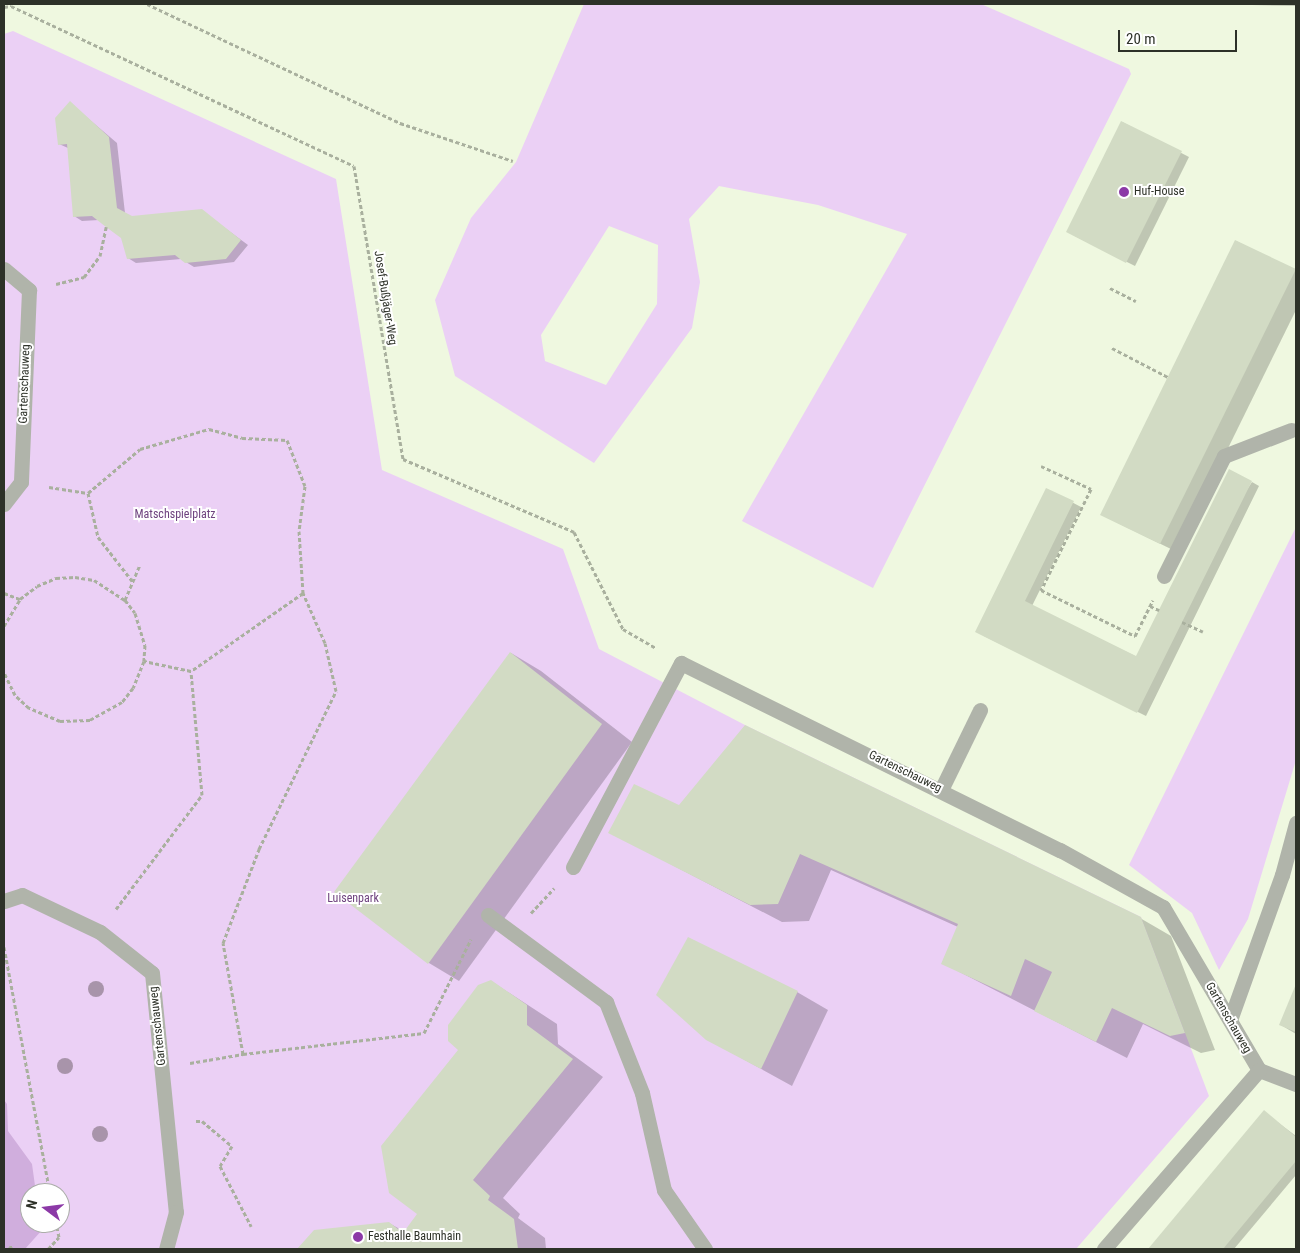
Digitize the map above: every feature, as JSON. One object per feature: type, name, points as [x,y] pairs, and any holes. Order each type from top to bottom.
[{"type":"street","points":[[4,269],[29,290]]},
{"type":"street","name":"Gartenschauweg","points":[[4,504],[21,482],[29,290]]},
{"type":"street","points":[[1164,576],[1224,456],[1291,430]]},
{"type":"street","name":"Gartenschauweg","points":[[680,663],[941,790],[1163,907],[1259,1070]]},
{"type":"street","points":[[573,867],[680,663]]},
{"type":"street","points":[[941,790],[980,710]]},
{"type":"street","points":[[1230,1020],[1246,968],[1282,875],[1296,823]]},
{"type":"street","name":"Gartenschauweg","points":[[4,900],[22,895],[100,932],[152,973],[176,1212],[166,1249]]},
{"type":"street","points":[[488,915],[606,1002],[642,1093],[664,1190],[705,1249]]},
{"type":"street","points":[[1104,1249],[1259,1070],[1296,1084]]},
{"type":"path","points":[[148,4],[400,123],[513,161]]},
{"type":"path","name":"Josef-Bußjäger-Weg","points":[[4,7],[11,6],[354,166],[403,458],[574,532],[623,629],[680,663]]},
{"type":"path","points":[[29,290],[84,277],[100,256],[106,227]]},
{"type":"path","points":[[1110,288],[1136,301]]},
{"type":"path","points":[[1112,348],[1168,377]]},
{"type":"path","points":[[66,490],[88,493],[140,448],[209,429],[242,438],[287,440],[305,486],[299,530],[303,593],[325,643],[336,691],[259,849],[223,944],[242,1054]]},
{"type":"path","points":[[1041,466],[1091,489],[1041,590],[1135,636],[1164,576]]},
{"type":"path","points":[[88,493],[98,537],[133,582]]},
{"type":"path","points":[[125,600],[140,565]]},
{"type":"path","points":[[4,626],[20,599],[37,586],[56,578],[75,577],[94,580],[125,600],[142,629],[144,661],[140,676],[122,702],[103,715],[75,722],[46,717],[29,708],[15,695],[4,672]]},
{"type":"path","points":[[4,593],[20,599]]},
{"type":"path","points":[[144,661],[191,671],[303,593]]},
{"type":"path","points":[[1150,606],[1158,610]]},
{"type":"path","points":[[1182,622],[1203,632]]},
{"type":"path","points":[[100,932],[202,795],[191,671]]},
{"type":"path","points":[[528,915],[573,867]]},
{"type":"path","points":[[162,1069],[242,1054],[424,1033],[473,933]]},
{"type":"path","points":[[4,947],[48,1183]]},
{"type":"path","points":[[168,1125],[202,1121],[232,1146],[220,1166],[251,1226]]},
{"type":"path","points":[[48,1249],[59,1237],[58,1233]]},
{"type":"path","points":[[9,1249],[12,1245]]},
{"type":"green space","points":[[584,4],[981,4],[1129,69],[1131,74],[873,588],[742,521],[907,234],[818,205],[719,186],[689,219],[700,282],[692,328],[594,463],[455,376],[435,300],[471,218],[516,162]],"holes":[[[609,226],[658,245],[657,304],[606,385],[545,361],[541,335]]]},
{"type":"green space","name":"Luisenpark","points":[[13,31],[336,179],[382,470],[563,549],[599,649],[745,725],[1141,917],[1209,1096],[1076,1249],[4,1249],[4,34]]},
{"type":"green space","points":[[1296,527],[1296,760],[1248,919],[1219,970],[1192,913],[1129,865]]},
{"type":"shaded area","points":[[4,1100],[7,1104],[8,1131],[32,1164],[35,1183],[20,1183],[20,1233],[39,1233],[25,1249],[4,1249]]},
{"type":"building","points":[[70,101],[109,137],[117,208],[132,216],[202,209],[241,240],[226,259],[185,263],[175,255],[127,259],[121,238],[92,216],[73,217],[67,144],[58,145],[55,118]]},
{"type":"building","name":"Huf-House","points":[[1121,121],[1182,151],[1126,263],[1066,232]]},
{"type":"building","points":[[1235,240],[1296,269],[1160,544],[1100,515]]},
{"type":"building","points":[[1229,469],[1252,481],[1137,713],[975,632],[1046,488],[1074,501],[1025,601],[1136,656]]},
{"type":"building","points":[[510,652],[602,724],[428,964],[334,892]]},
{"type":"building","points":[[745,725],[1141,917],[1185,1033],[1170,1036],[1112,1008],[1096,1042],[1034,1011],[1052,972],[1025,959],[1011,996],[941,964],[958,924],[800,854],[778,904],[750,905],[608,833],[634,784],[679,805]]},
{"type":"building","points":[[688,937],[798,991],[761,1069],[706,1040],[656,995]]},
{"type":"building","points":[[491,980],[527,1005],[527,1025],[573,1059],[473,1180],[490,1196],[488,1200],[514,1219],[518,1249],[297,1249],[314,1230],[389,1222],[403,1233],[417,1214],[389,1193],[381,1146],[458,1050],[448,1041],[448,1025],[478,985]]},
{"type":"building","points":[[1296,984],[1296,1032],[1279,1025]]},
{"type":"building","points":[[1264,1110],[1296,1137],[1296,1161],[1223,1249],[1148,1249]]},
{"type":"place","name":"Huf-House","points":[[1124,192]]},
{"type":"place","name":"Festhalle Baumhain","points":[[358,1237]]},
{"type":"park label","name":"Matschspielplatz","points":[[175,515]]}]
